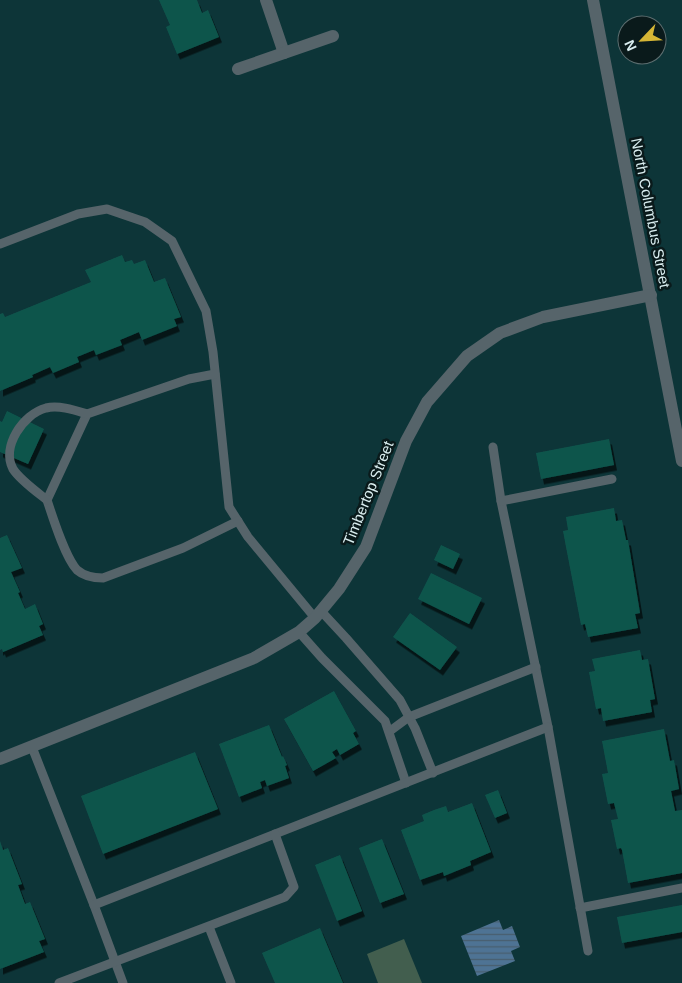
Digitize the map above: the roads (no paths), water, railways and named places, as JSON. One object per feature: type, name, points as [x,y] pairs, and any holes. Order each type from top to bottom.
[{"type":"street","points":[[266,0],[284,53]]},
{"type":"street","name":"North Columbus Street","points":[[593,0],[682,461]]},
{"type":"street","points":[[238,69],[332,36]]},
{"type":"street","name":"Timbertop Street","points":[[0,759],[254,658],[299,632],[318,615],[339,589],[366,547],[406,442],[427,402],[467,356],[500,332],[543,317],[651,295]]},
{"type":"lane","points":[[0,244],[78,214],[107,210],[144,222],[172,242],[206,311],[215,374],[229,507],[248,537],[318,615],[346,638],[400,700],[416,728],[433,773]]},
{"type":"lane","points":[[215,374],[189,379],[87,414],[67,408],[46,408],[27,417],[14,438],[9,455],[14,469],[47,500],[69,558],[78,571],[90,578],[103,578],[183,548],[238,521]]},
{"type":"lane","points":[[47,500],[87,414]]},
{"type":"lane","points":[[493,448],[501,501],[548,727],[588,951]]},
{"type":"lane","points":[[501,501],[612,479]]},
{"type":"lane","points":[[299,632],[385,721],[406,784]]},
{"type":"lane","points":[[390,732],[409,716],[536,667]]},
{"type":"lane","points":[[94,905],[548,727]]},
{"type":"lane","points":[[32,747],[123,983]]},
{"type":"lane","points":[[60,983],[285,897],[294,887],[275,834]]},
{"type":"lane","points":[[580,908],[682,888]]},
{"type":"lane","points":[[209,927],[232,983]]},
{"type":"water","points":[[499,920],[503,930],[512,926],[520,947],[511,951],[515,961],[477,976],[461,936]]}]
